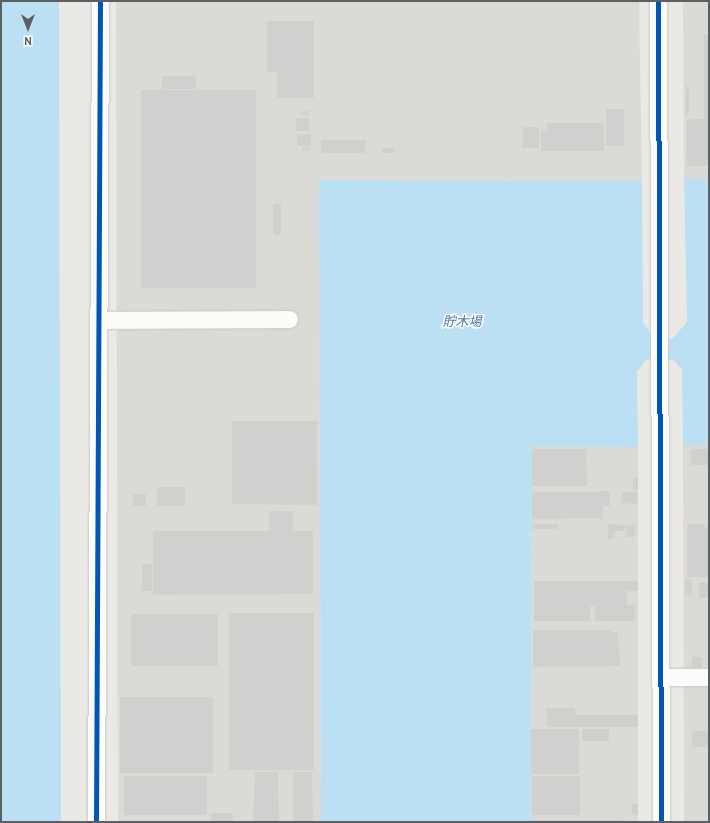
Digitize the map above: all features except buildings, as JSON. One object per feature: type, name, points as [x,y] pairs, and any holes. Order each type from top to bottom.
[{"type":"street","points":[[96,822],[100,1]]},
{"type":"street","points":[[658,1],[657,377],[661,822]]},
{"type":"street","points":[[98,320],[289,319]]},
{"type":"street","points":[[660,677],[709,677]]},
{"type":"shaded area","points":[[116,1],[639,1],[642,181],[319,180],[321,822],[118,822]]},
{"type":"shaded area","points":[[683,1],[709,1],[709,179],[684,179]]},
{"type":"shaded area","points":[[683,445],[709,445],[709,822],[684,822]]},
{"type":"shaded area","points":[[532,446],[638,447],[638,822],[531,822]]},
{"type":"water","points":[[1,1],[59,1],[61,822],[1,822]]},
{"type":"water","name":"貯木場","points":[[684,179],[709,179],[709,445],[683,445],[682,370],[674,360],[647,359],[637,372],[638,447],[532,446],[531,822],[321,822],[319,180],[642,181],[643,322],[654,339],[672,339],[687,322]]},
{"type":"cycle path","points":[[96,822],[100,1]]},
{"type":"cycle path","points":[[658,1],[661,822]]}]
